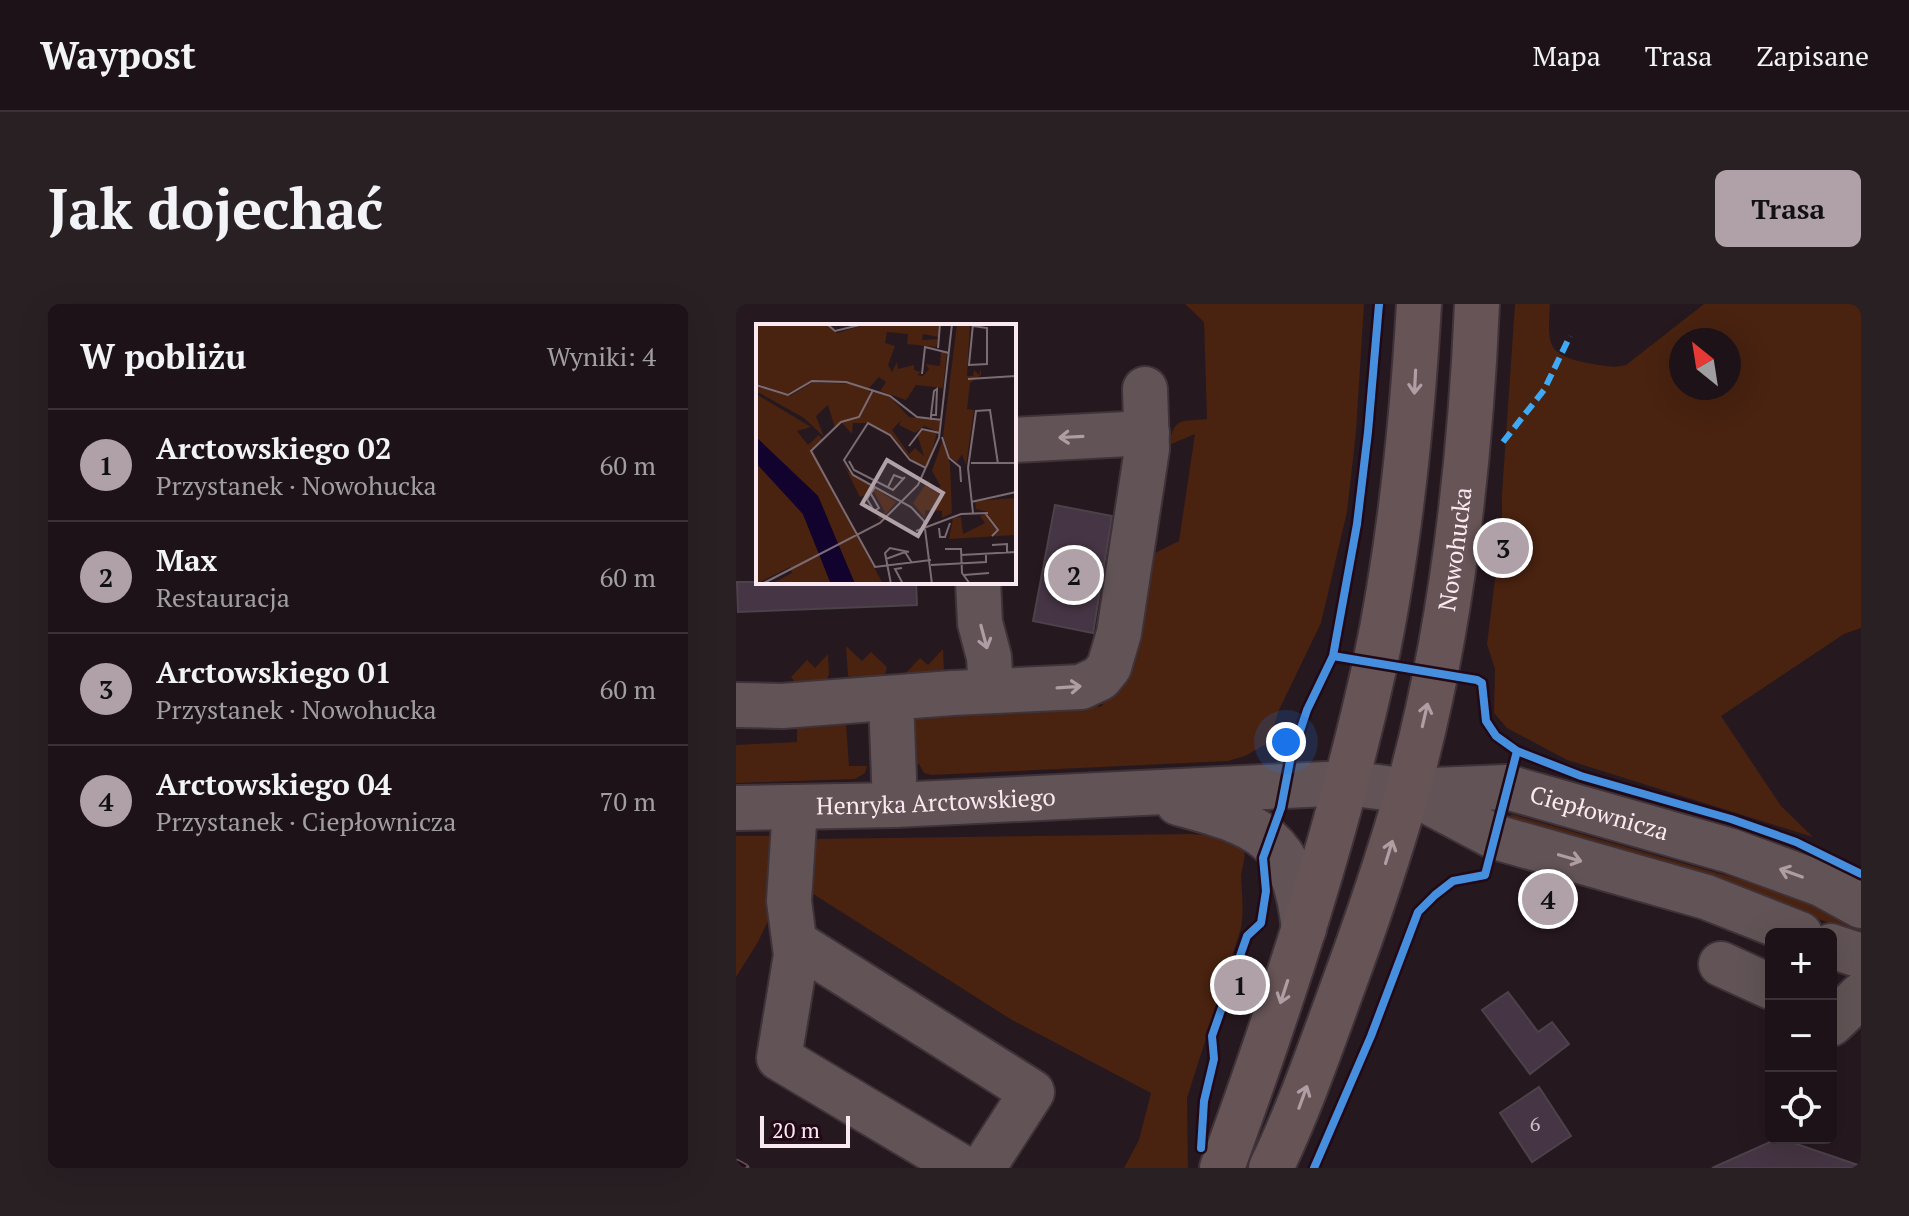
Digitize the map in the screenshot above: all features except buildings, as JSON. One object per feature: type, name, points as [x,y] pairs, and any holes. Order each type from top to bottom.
[{"type":"main road","points":[[1222,1168],[1304,929],[1347,783],[1375,664],[1398,529],[1414,400],[1419,304]]},
{"type":"main road","name":"Nowohucka","points":[[1271,1168],[1303,1098],[1366,923],[1408,791],[1434,673],[1455,549],[1470,411],[1477,304]]},
{"type":"street","points":[[736,705],[782,706],[1081,687],[1100,678],[1109,667],[1119,633],[1147,449],[1137,434],[1145,389]]},
{"type":"street","points":[[1016,440],[1137,434]]},
{"type":"street","points":[[978,584],[980,623],[989,657],[991,691]]},
{"type":"street","points":[[891,698],[895,805]]},
{"type":"street","points":[[1347,783],[1408,791],[1495,837],[1706,897],[1785,928]]},
{"type":"street","name":"Henryka Arctowskiego","points":[[736,808],[895,805],[1347,783]]},
{"type":"street","name":"Ciepłownicza","points":[[1408,791],[1507,787],[1731,851],[1821,884],[1861,906]]},
{"type":"street","name":"Henryka Arctowskiego","points":[[1137,792],[1243,822],[1270,840],[1282,854],[1294,879],[1304,929]]},
{"type":"street","points":[[795,808],[789,901],[796,955],[779,1058],[963,1168]]},
{"type":"street","points":[[796,943],[1032,1092],[983,1168]]},
{"type":"street","points":[[1837,948],[1861,956]]},
{"type":"street","points":[[1721,964],[1765,984]]},
{"type":"shaded area","points":[[1185,304],[1364,304],[1356,432],[1347,512],[1321,623],[1279,710],[1268,743],[1245,756],[1228,761],[924,773],[919,764],[910,764],[910,723],[918,715],[1095,702],[1099,707],[1103,705],[1100,699],[1151,555],[1179,541],[1195,434],[1169,445],[1171,436],[1180,422],[1207,419],[1204,322]]},
{"type":"shaded area","points":[[1515,304],[1550,304],[1550,338],[1557,351],[1574,360],[1602,366],[1626,365],[1669,331],[1669,400],[1741,400],[1741,328],[1673,328],[1704,304],[1861,304],[1861,628],[1844,634],[1721,716],[1781,806],[1813,837],[1567,760],[1507,728],[1494,713],[1495,669],[1487,644],[1502,523]]},
{"type":"shaded area","points":[[846,646],[862,661],[871,652],[887,667],[884,679],[851,682]]},
{"type":"shaded area","points":[[943,649],[944,671],[941,677],[907,676],[906,673],[920,658],[928,665]]},
{"type":"shaded area","points":[[828,654],[829,674],[826,682],[796,684],[791,677],[807,660],[815,668]]},
{"type":"shaded area","points":[[846,724],[849,766],[867,766],[865,773],[855,779],[736,783],[736,745],[797,742],[797,726]]},
{"type":"shaded area","points":[[1511,814],[1766,887],[1861,927],[1861,936],[1767,898],[1509,823]]},
{"type":"shaded area","points":[[1192,834],[1229,840],[1241,847],[1244,855],[1241,928],[1187,1098],[1188,1168],[1124,1168],[1139,1140],[1151,1093],[1012,1020],[810,892],[807,839]]},
{"type":"shaded area","points":[[736,836],[782,836],[778,900],[758,942],[736,977]]},
{"type":"railway","points":[[736,1163],[745,1168]]},
{"type":"marked path","points":[[1503,442],[1544,390],[1570,336]]},
{"type":"cycle path","points":[[1333,656],[1357,524],[1379,304]]},
{"type":"cycle path","points":[[1201,1148],[1204,1101],[1214,1059],[1212,1036],[1247,936],[1261,923],[1266,891],[1263,858],[1281,808],[1290,761],[1307,710],[1333,656],[1477,680],[1482,683],[1486,721],[1496,736],[1517,751],[1581,776],[1731,819],[1796,842],[1861,874]]},
{"type":"cycle path","points":[[1314,1168],[1371,1036],[1418,912],[1453,881],[1485,875],[1517,751]]},
{"type":"place","name":"Arctowskiego 01","points":[[1503,548]]},
{"type":"place","name":"Max","points":[[1074,575]]},
{"type":"place","name":"Arctowskiego 04","points":[[1548,899]]},
{"type":"place","name":"Arctowskiego 02","points":[[1240,985]]}]
